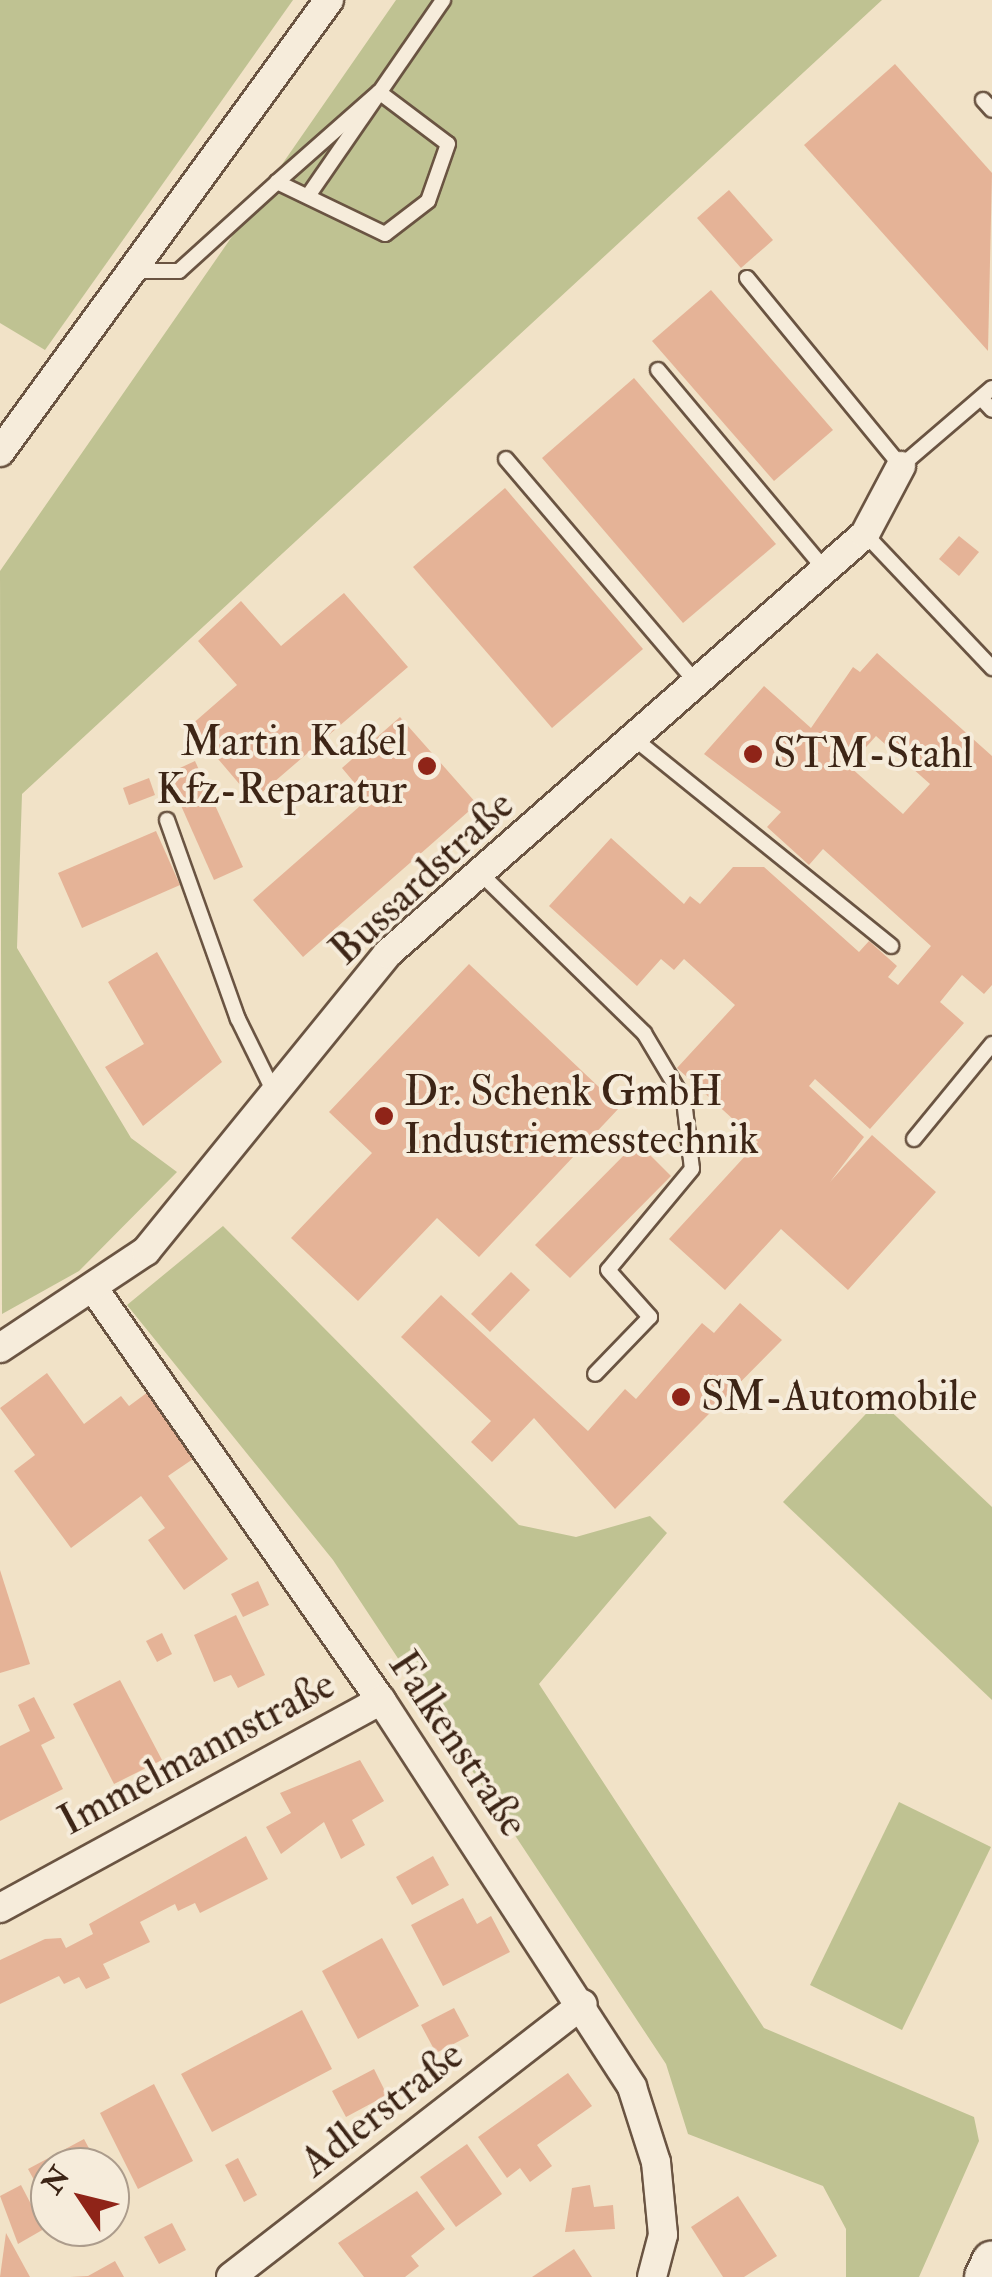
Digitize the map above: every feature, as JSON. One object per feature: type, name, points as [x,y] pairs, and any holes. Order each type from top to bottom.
[{"type":"main road","points":[[985,2277],[992,2262]]},
{"type":"street","points":[[0,452],[328,0]]},
{"type":"street","name":"Bussardstraße","points":[[0,1348],[96,1292],[180,1216],[273,1090],[388,954],[700,686],[865,534],[901,466]]},
{"type":"street","name":"Falkenstraße","points":[[96,1292],[381,1700],[583,2004],[632,2087],[656,2162],[662,2236],[652,2277]]},
{"type":"street","name":"Immelmannstraße","points":[[0,1908],[381,1700]]},
{"type":"street","name":"Adlerstraße","points":[[230,2277],[583,2004]]},
{"type":"lane","points":[[308,196],[443,0]]},
{"type":"lane","points":[[130,271],[179,271],[379,92]]},
{"type":"lane","points":[[277,182],[385,234],[428,201],[448,144],[379,92]]},
{"type":"lane","points":[[748,278],[901,466],[986,393],[992,410]]},
{"type":"lane","points":[[658,370],[825,570]]},
{"type":"lane","points":[[506,459],[700,686]]},
{"type":"lane","points":[[865,534],[992,668]]},
{"type":"lane","points":[[636,740],[891,946]]},
{"type":"lane","points":[[168,820],[238,1019],[273,1090]]},
{"type":"lane","points":[[481,874],[644,1033],[684,1100],[692,1169],[608,1270],[650,1318],[595,1374]]},
{"type":"lane","points":[[914,1139],[992,1044]]},
{"type":"green space","points":[[0,0],[293,0],[45,350],[0,323]]},
{"type":"green space","points":[[396,0],[882,0],[22,794],[17,948],[131,1138],[177,1172],[79,1271],[2,1314],[0,571]]},
{"type":"green space","points":[[223,1226],[519,1525],[576,1537],[650,1516],[667,1533],[539,1684],[764,2028],[974,2117],[979,2141],[919,2277],[846,2277],[846,2229],[823,2186],[688,2134],[666,2064],[333,1560],[127,1305]]},
{"type":"green space","points":[[879,1400],[992,1507],[992,1700],[783,1502]]},
{"type":"green space","points":[[899,1802],[991,1847],[902,2030],[810,1985]]},
{"type":"building","points":[[895,64],[992,173],[988,351],[804,145]]},
{"type":"building","points":[[729,190],[773,240],[741,268],[697,218]]},
{"type":"building","points":[[711,290],[833,430],[774,481],[652,341]]},
{"type":"building","points":[[634,378],[776,544],[683,623],[542,458]]},
{"type":"building","points":[[505,488],[643,649],[552,728],[413,567]]},
{"type":"building","points":[[959,536],[979,552],[959,576],[939,559]]},
{"type":"building","points":[[344,593],[408,667],[253,800],[190,726],[237,685],[198,641],[241,601],[281,646]]},
{"type":"building","points":[[877,653],[992,756],[992,985],[984,994],[962,975],[940,1002],[964,1023],[870,1129],[815,1079],[809,1086],[864,1137],[830,1182],[872,1135],[936,1192],[848,1290],[781,1229],[725,1290],[669,1239],[758,1142],[677,1068],[735,1005],[684,959],[674,970],[661,959],[637,986],[549,906],[611,838],[684,904],[690,896],[700,904],[733,867],[764,867],[859,952],[869,941],[897,966],[888,977],[898,985],[931,946],[823,849],[809,865],[767,827],[781,812],[704,754],[764,686],[811,728],[853,667],[860,672]],"holes":[[[876,736],[930,784],[903,814],[849,766]]]},
{"type":"building","points":[[400,717],[477,804],[303,957],[253,900],[368,799],[342,768]]},
{"type":"building","points":[[195,761],[243,867],[214,880],[167,774]]},
{"type":"building","points":[[149,778],[155,795],[129,805],[123,788]]},
{"type":"building","points":[[156,831],[180,885],[82,928],[58,873]]},
{"type":"building","points":[[157,952],[222,1062],[143,1126],[105,1067],[144,1044],[108,982]]},
{"type":"building","points":[[469,964],[620,1107],[479,1257],[437,1218],[358,1301],[291,1238],[372,1153],[329,1112]]},
{"type":"building","points":[[637,1142],[671,1176],[570,1278],[535,1245]]},
{"type":"building","points":[[511,1272],[530,1290],[490,1332],[471,1314]]},
{"type":"building","points":[[441,1295],[588,1431],[625,1389],[636,1399],[702,1323],[714,1333],[740,1303],[782,1340],[615,1509],[534,1418],[492,1462],[471,1442],[491,1421],[401,1337]]},
{"type":"building","points":[[47,1373],[84,1424],[121,1396],[129,1406],[148,1392],[193,1459],[168,1476],[228,1559],[184,1590],[148,1540],[165,1528],[141,1496],[71,1548],[14,1471],[35,1455],[0,1408]]},
{"type":"building","points":[[0,1570],[30,1664],[0,1673]]},
{"type":"building","points":[[258,1581],[269,1605],[243,1617],[231,1594]]},
{"type":"building","points":[[236,1615],[265,1675],[238,1688],[231,1675],[214,1682],[194,1635]]},
{"type":"building","points":[[162,1633],[172,1654],[157,1662],[146,1641]]},
{"type":"building","points":[[120,1680],[162,1760],[114,1784],[73,1704]]},
{"type":"building","points":[[34,1697],[55,1738],[41,1745],[63,1789],[0,1821],[0,1746],[30,1731],[18,1705]]},
{"type":"building","points":[[360,1760],[384,1801],[352,1820],[365,1845],[341,1859],[324,1822],[281,1854],[266,1827],[291,1813],[280,1793]]},
{"type":"building","points":[[246,1836],[268,1879],[200,1913],[195,1903],[178,1911],[175,1904],[140,1922],[150,1942],[103,1964],[110,1978],[86,1989],[79,1977],[64,1984],[59,1976],[0,2004],[0,1960],[45,1939],[61,1938],[66,1948],[93,1934],[89,1924]]},
{"type":"building","points":[[433,1856],[449,1885],[412,1905],[396,1877]]},
{"type":"building","points":[[463,1898],[477,1924],[491,1916],[510,1952],[443,1986],[411,1925]]},
{"type":"building","points":[[382,1938],[419,2006],[358,2039],[322,1971]]},
{"type":"building","points":[[454,2008],[469,2036],[436,2053],[421,2025]]},
{"type":"building","points":[[302,2010],[332,2069],[212,2132],[181,2074]]},
{"type":"building","points":[[374,2069],[387,2095],[346,2117],[332,2091]]},
{"type":"building","points":[[568,2073],[592,2106],[537,2145],[552,2166],[530,2182],[520,2168],[507,2178],[478,2137]]},
{"type":"building","points":[[154,2084],[193,2161],[138,2189],[130,2173],[130,2147],[117,2147],[100,2113]]},
{"type":"building","points":[[84,2139],[88,2147],[69,2147]]},
{"type":"building","points":[[467,2144],[502,2194],[456,2227],[420,2177]]},
{"type":"building","points":[[238,2158],[257,2195],[244,2202],[225,2165]]},
{"type":"building","points":[[21,2185],[30,2202],[30,2237],[18,2244],[0,2196]]},
{"type":"building","points":[[590,2185],[594,2207],[613,2205],[615,2229],[565,2232],[572,2188]]},
{"type":"building","points":[[417,2191],[445,2229],[411,2256],[419,2266],[405,2277],[364,2277],[338,2243]]},
{"type":"building","points":[[738,2196],[777,2256],[744,2277],[723,2277],[691,2227]]},
{"type":"building","points":[[172,2223],[186,2250],[159,2264],[144,2237]]},
{"type":"building","points":[[6,2233],[30,2277],[0,2277]]},
{"type":"building","points":[[574,2249],[592,2277],[532,2277]]},
{"type":"building","points":[[115,2261],[124,2277],[70,2277],[88,2276]]},
{"type":"place","name":"STM-Stahl","points":[[753,754]]},
{"type":"place","name":"Martin Kaßel Kfz-Reparatur","points":[[427,766]]},
{"type":"place","name":"Dr. Schenk GmbH Industriemesstechnik","points":[[384,1116]]},
{"type":"place","name":"SM-Automobile","points":[[681,1397]]}]
